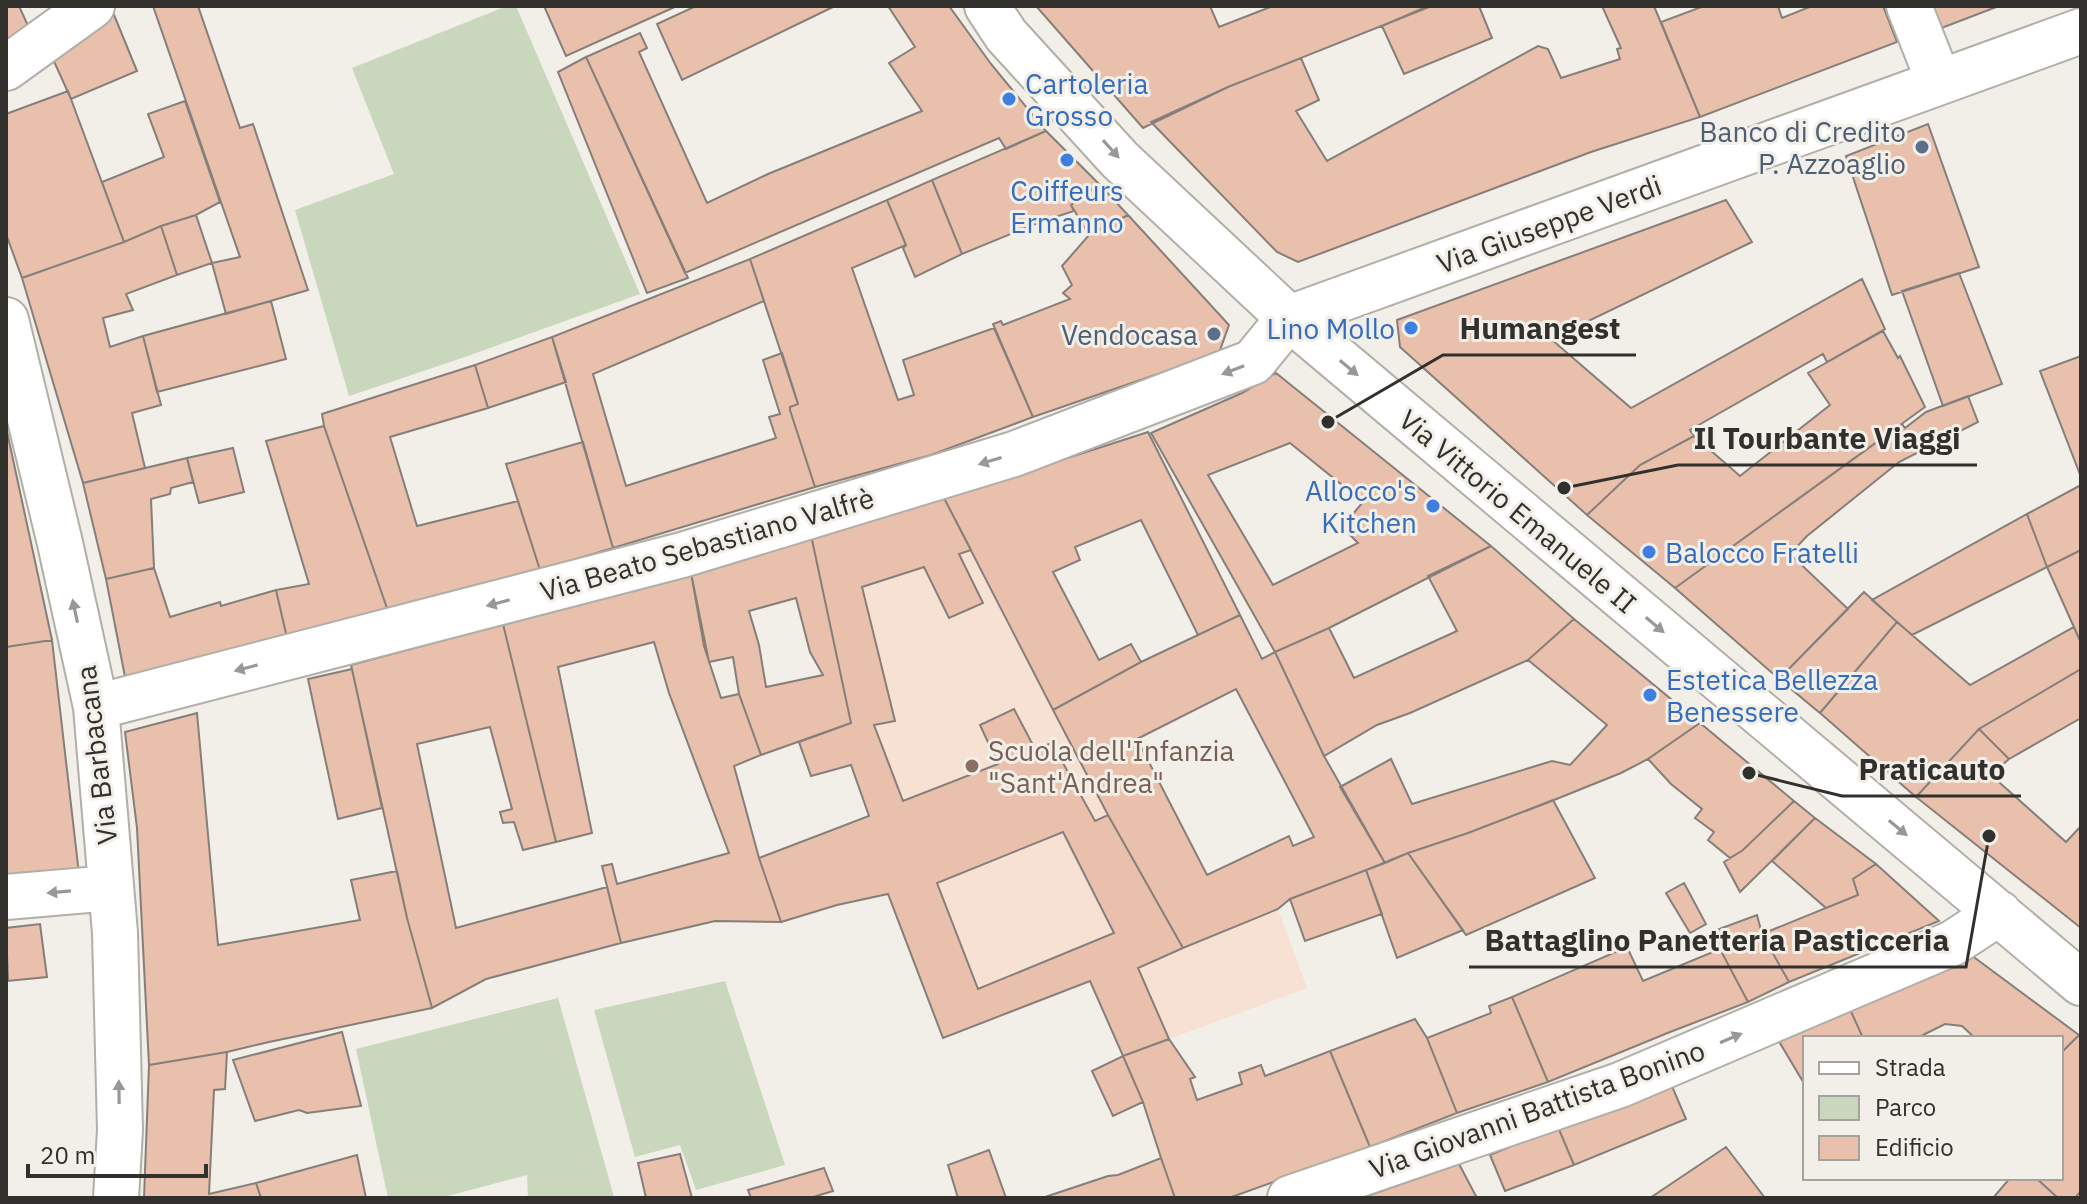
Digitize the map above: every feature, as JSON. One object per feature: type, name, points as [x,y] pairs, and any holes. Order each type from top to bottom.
[{"type":"street","points":[[6,68],[92,6]]},
{"type":"street","name":"Via Vittorio Emanuele II","points":[[987,6],[1006,35],[1120,160],[1289,318],[2081,983]]},
{"type":"street","points":[[1909,6],[1939,82]]},
{"type":"street","name":"Via Giuseppe Verdi","points":[[1289,318],[2081,31]]},
{"type":"street","name":"Via Beato Sebastiano Valfrè","points":[[96,707],[682,555],[1014,454],[1253,362],[1289,318]]},
{"type":"street","name":"Via Barbacana","points":[[6,320],[96,707],[115,933],[120,1130],[116,1198]]},
{"type":"street","points":[[6,897],[111,888]]},
{"type":"street","name":"Via Giovanni Battista Bonino","points":[[1290,1198],[1620,1085],[1953,943],[1999,913]]},
{"type":"shaded area","name":"Scuola dell'Infanzia \"Sant'Andrea\"","points":[[944,498],[1053,710],[1182,947],[1278,909],[1307,988],[1123,1056],[1089,981],[943,1038],[888,894],[811,535]]},
{"type":"green space","points":[[507,6],[516,6],[640,294],[349,396],[295,210],[394,174],[352,68]]},
{"type":"green space","points":[[725,981],[785,1165],[696,1190],[680,1145],[635,1157],[594,1010]]},
{"type":"green space","points":[[558,998],[614,1197],[528,1198],[527,1175],[440,1198],[388,1198],[356,1049]]},
{"type":"building","points":[[6,6],[19,6],[30,30],[6,39]]},
{"type":"building","points":[[153,6],[198,6],[240,128],[253,124],[308,290],[226,314],[212,263],[240,257]]},
{"type":"building","points":[[544,6],[677,6],[566,56]]},
{"type":"building","points":[[696,6],[835,6],[682,80],[657,24]]},
{"type":"building","points":[[888,6],[949,6],[1046,131],[1006,149],[999,138],[685,273],[586,57],[640,33],[647,48],[639,52],[707,203],[768,174],[922,111],[889,63],[915,47]]},
{"type":"building","points":[[1036,6],[1210,6],[1219,27],[1273,6],[1429,7],[1228,87],[1143,128]]},
{"type":"building","points":[[1428,6],[1479,6],[1492,38],[1404,74],[1382,26]]},
{"type":"building","points":[[1602,6],[1654,6],[1700,117],[1591,152],[1298,262],[1277,252],[1151,122],[1301,58],[1319,100],[1296,111],[1327,161],[1538,46],[1548,49],[1561,78],[1620,59],[1617,49],[1621,48]]},
{"type":"building","points":[[1704,6],[1778,6],[1782,18],[1812,6],[1883,6],[1897,42],[1700,117],[1661,22]]},
{"type":"building","points":[[1931,6],[1999,6],[1939,29]]},
{"type":"building","points":[[112,10],[137,71],[71,99],[52,57]]},
{"type":"building","points":[[586,57],[688,278],[647,293],[558,72]]},
{"type":"building","points":[[68,91],[124,242],[22,278],[6,234],[6,114]]},
{"type":"building","points":[[185,101],[220,202],[196,215],[124,242],[102,182],[164,157],[148,114]]},
{"type":"building","points":[[1928,124],[1979,267],[1892,295],[1846,156]]},
{"type":"building","points":[[1046,131],[1099,184],[1071,205],[1074,211],[962,254],[932,180]]},
{"type":"building","points":[[932,180],[962,254],[915,277],[903,248],[906,245],[887,200]]},
{"type":"building","points":[[1099,184],[1128,215],[1089,235],[1071,205]]},
{"type":"building","points":[[887,200],[906,245],[852,268],[898,400],[914,395],[903,360],[994,328],[1033,417],[931,455],[815,487],[790,410],[798,404],[750,259]]},
{"type":"building","points":[[1726,200],[1752,242],[1551,339],[1631,408],[1862,279],[1885,329],[1827,362],[1823,354],[1690,430],[1694,436],[1640,465],[1587,515],[1400,347],[1397,320]]},
{"type":"building","points":[[196,215],[212,263],[177,275],[161,226]]},
{"type":"building","points":[[1128,215],[1229,325],[1219,353],[1033,417],[993,324],[1001,321],[1003,325],[1070,299],[1063,293],[1072,285],[1062,266],[1089,235]]},
{"type":"building","points":[[161,226],[177,275],[126,294],[133,310],[103,318],[110,347],[143,336],[161,405],[132,413],[145,468],[83,483],[22,278]]},
{"type":"building","points":[[750,259],[764,301],[593,374],[626,486],[776,438],[769,417],[780,414],[763,360],[782,353],[798,404],[790,410],[815,487],[613,548],[552,337]]},
{"type":"building","points":[[1959,273],[2002,384],[1943,406],[1902,291]]},
{"type":"building","points":[[271,301],[286,359],[157,392],[143,336]]},
{"type":"building","points":[[1883,331],[1898,358],[1900,356],[1925,407],[1675,588],[1587,515],[1640,465],[1694,436],[1740,476],[1830,405],[1808,373]]},
{"type":"building","points":[[552,337],[566,382],[488,408],[475,365]]},
{"type":"building","points":[[2081,356],[2081,477],[2040,371]]},
{"type":"building","points":[[475,365],[488,408],[390,437],[417,526],[518,501],[540,570],[388,611],[322,414]]},
{"type":"building","points":[[1276,373],[1491,546],[1275,652],[1151,433],[1242,393]],"holes":[[[1290,443],[1363,502],[1342,527],[1358,543],[1273,585],[1208,475]]]},
{"type":"building","points":[[1968,396],[1978,422],[1899,462],[1807,536],[1790,554],[1848,609],[1779,679],[1675,588],[1902,424],[1905,428],[1926,412]]},
{"type":"building","points":[[324,426],[388,611],[287,638],[276,590],[309,584],[266,441]]},
{"type":"building","points":[[6,427],[52,640],[6,647]]},
{"type":"building","points":[[1148,432],[1240,615],[1198,635],[1141,520],[1075,547],[1080,560],[1053,572],[1099,660],[1131,644],[1141,662],[1053,710],[944,498]]},
{"type":"building","points":[[583,442],[613,548],[540,570],[506,464]]},
{"type":"building","points":[[233,448],[244,492],[199,503],[187,458]]},
{"type":"building","points":[[187,458],[193,482],[171,488],[170,494],[151,499],[154,568],[106,579],[83,483]]},
{"type":"building","points":[[2081,485],[2081,550],[2047,567],[2027,514]]},
{"type":"building","points":[[944,498],[971,550],[959,554],[983,603],[949,618],[924,567],[862,587],[895,721],[874,725],[903,801],[998,764],[980,725],[1014,709],[1035,749],[1052,743],[1095,821],[1108,815],[1183,948],[1138,968],[1169,1039],[1123,1056],[1090,981],[943,1038],[888,894],[781,922],[759,858],[869,816],[851,765],[811,776],[799,742],[851,723],[811,535]],"holes":[[[1063,832],[1114,933],[978,989],[937,883]]]},
{"type":"building","points":[[2027,514],[2047,567],[1912,635],[1872,600]]},
{"type":"building","points":[[811,535],[851,723],[761,755],[739,694],[733,657],[709,662],[691,573]],"holes":[[[796,598],[810,652],[823,675],[766,687],[749,611]]]},
{"type":"building","points":[[1491,546],[1574,619],[1528,660],[1377,725],[1324,756],[1275,652],[1329,628],[1354,678],[1457,631],[1428,576]]},
{"type":"building","points":[[2081,550],[2081,643],[2047,567]]},
{"type":"building","points":[[154,568],[170,617],[276,590],[287,638],[126,682],[106,579]]},
{"type":"building","points":[[691,573],[704,646],[721,698],[739,694],[761,755],[734,766],[759,858],[781,922],[715,921],[621,943],[602,866],[612,864],[617,884],[729,853],[669,693],[654,642],[558,667],[592,833],[556,842],[503,624]]},
{"type":"building","points":[[1864,592],[1897,622],[1820,713],[1779,679]]},
{"type":"building","points":[[1240,615],[1262,659],[1275,652],[1324,756],[1385,863],[1290,899],[1278,909],[1183,948],[1053,710],[1141,662]],"holes":[[[1236,689],[1314,837],[1293,846],[1289,836],[1207,875],[1137,739]]]},
{"type":"building","points":[[1574,619],[1700,723],[1648,759],[1621,773],[1385,863],[1340,787],[1391,759],[1412,804],[1552,761],[1570,765],[1607,725],[1528,660]]},
{"type":"building","points":[[1897,622],[1970,685],[2074,627],[2081,643],[2081,669],[1979,729],[1916,797],[1820,713]]},
{"type":"building","points":[[503,624],[556,842],[523,850],[514,822],[503,823],[500,812],[512,809],[490,727],[417,744],[456,928],[607,887],[621,943],[486,979],[432,1008],[407,918],[351,665]]},
{"type":"building","points":[[52,640],[79,874],[6,882],[6,647]]},
{"type":"building","points":[[352,669],[382,808],[338,819],[308,679]]},
{"type":"building","points":[[2081,669],[2081,718],[2009,759],[1979,729]]},
{"type":"building","points":[[197,713],[218,945],[360,920],[351,880],[397,871],[432,1008],[227,1052],[149,1065],[137,828],[125,732]]},
{"type":"building","points":[[1700,723],[1794,801],[1743,850],[1730,858],[1708,840],[1714,832],[1695,818],[1702,809],[1671,784],[1648,759]]},
{"type":"building","points":[[1979,729],[2009,759],[1991,775],[2066,842],[2081,826],[2081,928],[1916,797]]},
{"type":"building","points":[[1553,800],[1595,878],[1466,935],[1408,853]]},
{"type":"building","points":[[1794,801],[1815,818],[1740,892],[1724,862],[1743,850]]},
{"type":"building","points":[[1815,818],[1876,864],[1853,879],[1858,895],[1826,908],[1772,861]]},
{"type":"building","points":[[1408,853],[1463,930],[1397,958],[1366,870]]},
{"type":"building","points":[[1876,864],[1939,921],[1789,982],[1762,934],[1858,895],[1853,879]]},
{"type":"building","points":[[1366,870],[1382,914],[1305,941],[1290,899]]},
{"type":"building","points":[[1684,883],[1706,924],[1690,933],[1666,893]]},
{"type":"building","points":[[1757,915],[1762,934],[1789,982],[1748,1002],[1711,932]]},
{"type":"building","points":[[40,924],[47,977],[8,981],[6,928]]},
{"type":"building","points":[[1627,947],[1643,981],[1720,949],[1748,1002],[1548,1082],[1512,997]]},
{"type":"building","points":[[1971,955],[2079,1035],[2063,1051],[2063,1036],[1973,1036],[1962,1026],[1945,1024],[1924,1036],[1862,1036],[1849,1007]]},
{"type":"building","points":[[1512,997],[1548,1082],[1457,1113],[1427,1038],[1491,1013],[1489,1006]]},
{"type":"building","points":[[1849,1007],[1862,1036],[1803,1036],[1803,1082],[1777,1038]]},
{"type":"building","points":[[1415,1019],[1427,1038],[1457,1113],[1370,1147],[1330,1051]]},
{"type":"building","points":[[342,1032],[361,1106],[307,1113],[299,1110],[255,1121],[233,1060]]},
{"type":"building","points":[[2079,1035],[2081,1037],[2081,1191],[2075,1198],[2058,1198],[2038,1180],[2063,1180],[2063,1051]]},
{"type":"building","points":[[1169,1039],[1195,1077],[1190,1079],[1197,1100],[1242,1084],[1239,1073],[1261,1065],[1265,1076],[1330,1051],[1370,1147],[1229,1198],[1175,1198],[1143,1102],[1123,1056]]},
{"type":"building","points":[[227,1052],[225,1089],[214,1090],[209,1194],[256,1183],[261,1198],[144,1198],[149,1065]]},
{"type":"building","points":[[1123,1056],[1143,1102],[1113,1116],[1092,1071]]},
{"type":"building","points":[[1671,1084],[1686,1119],[1574,1165],[1558,1127]]},
{"type":"building","points":[[1558,1127],[1574,1165],[1505,1191],[1490,1155]]},
{"type":"building","points":[[1726,1147],[1765,1198],[1650,1198]]},
{"type":"building","points":[[989,1150],[1006,1198],[958,1198],[948,1165]]},
{"type":"building","points":[[680,1154],[692,1198],[646,1198],[638,1163]]},
{"type":"building","points":[[357,1155],[366,1198],[261,1198],[256,1183]]},
{"type":"building","points":[[1161,1158],[1175,1198],[1042,1198],[1118,1175]]},
{"type":"building","points":[[1459,1164],[1477,1198],[1362,1198],[1364,1197]]},
{"type":"building","points":[[824,1168],[833,1191],[810,1198],[751,1198],[748,1190]]},
{"type":"building","points":[[2008,1180],[2038,1180],[2058,1198],[1993,1198]]},
{"type":"place","name":"Cartoleria Grosso","points":[[1009,99]]},
{"type":"place","name":"Banco di Credito P. Azzoaglio","points":[[1922,147]]},
{"type":"place","name":"Coiffeurs Ermanno","points":[[1067,160]]},
{"type":"place","name":"Lino Mollo","points":[[1411,328]]},
{"type":"place","name":"Vendocasa","points":[[1214,334]]},
{"type":"place","name":"Humangest","points":[[1328,422]]},
{"type":"place","name":"Il Tourbante Viaggi","points":[[1564,488]]},
{"type":"place","name":"Allocco's Kitchen","points":[[1433,506]]},
{"type":"place","name":"Balocco Fratelli","points":[[1649,552]]},
{"type":"place","name":"Estetica Bellezza Benessere","points":[[1650,695]]},
{"type":"place","name":"Scuola dell'Infanzia \"Sant'Andrea\"","points":[[972,766]]},
{"type":"place","name":"Praticauto","points":[[1749,773]]},
{"type":"place","name":"Battaglino Panetteria Pasticceria","points":[[1989,836]]}]
